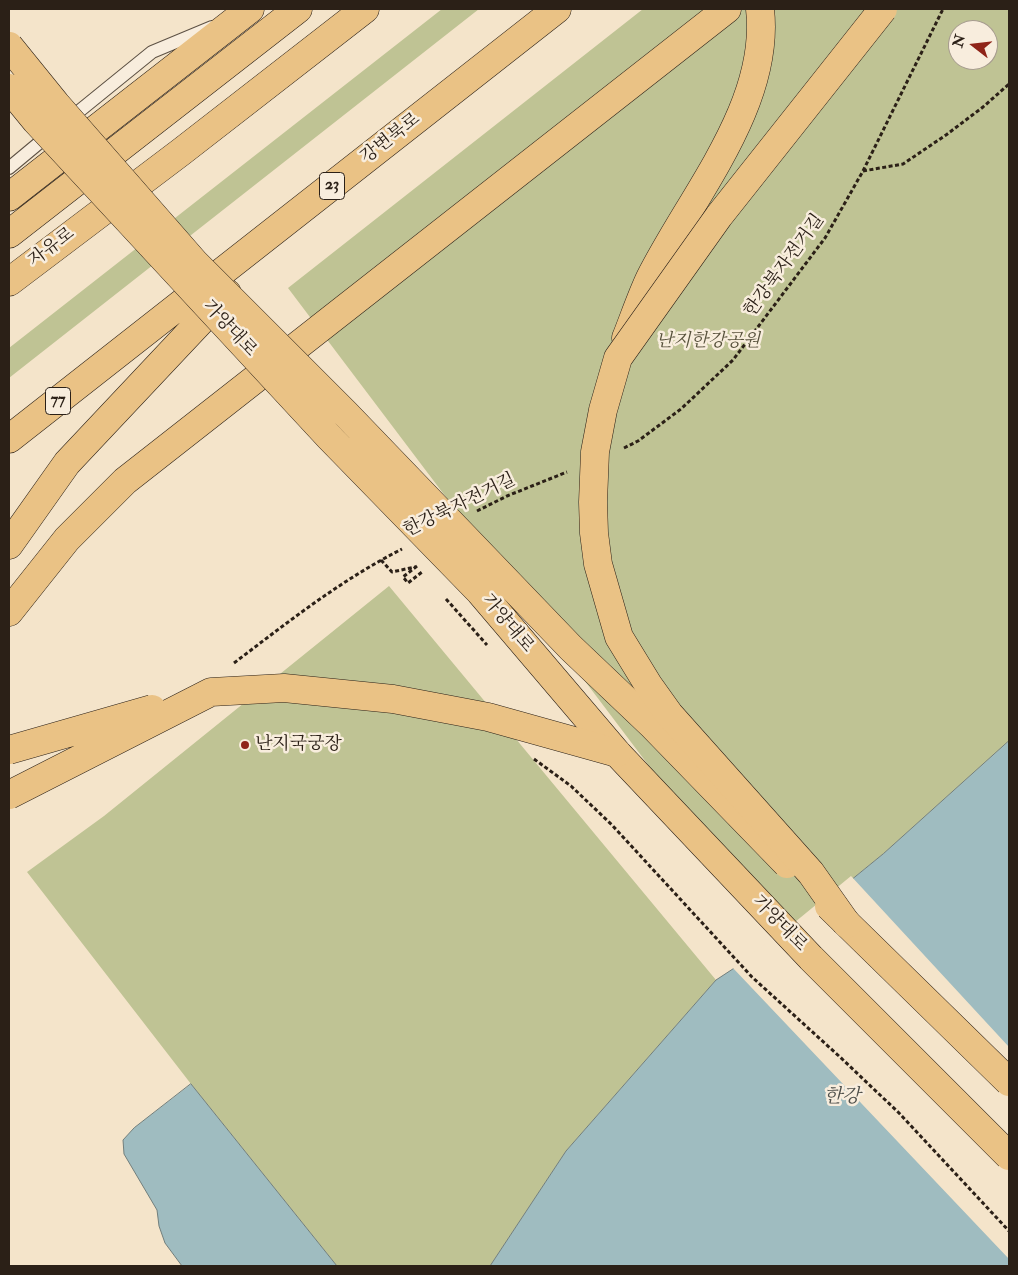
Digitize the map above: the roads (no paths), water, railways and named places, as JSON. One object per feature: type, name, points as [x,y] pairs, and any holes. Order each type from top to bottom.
[{"type":"main road","points":[[9,234],[298,9]]},
{"type":"main road","name":"자유로","points":[[9,282],[365,9]]},
{"type":"main road","name":"강변북로","points":[[107,362],[557,9]]},
{"type":"main road","points":[[10,610],[67,539],[125,481],[727,9]]},
{"type":"main road","points":[[760,9],[761,20],[757,71],[735,128],[650,279],[618,358],[603,410],[595,452],[594,533],[598,564],[619,637],[649,686],[669,714],[811,873],[847,924]]},
{"type":"main road","points":[[618,358],[719,216],[883,9]]},
{"type":"main road","points":[[9,197],[248,11]]},
{"type":"main road","name":"가양대로","points":[[9,46],[56,104],[195,263],[346,414],[571,648],[650,724],[847,924],[1009,1082]]},
{"type":"main road","name":"가양대로","points":[[9,88],[50,136],[329,437],[480,592],[617,753],[811,958],[1009,1156]]},
{"type":"main road","points":[[9,545],[67,463],[316,198]]},
{"type":"main road","name":"77","points":[[9,439],[107,362]]},
{"type":"main road","points":[[9,750],[211,692],[284,688],[393,699],[488,717],[617,753]]},
{"type":"main road","points":[[9,795],[211,692]]},
{"type":"lane","points":[[9,168],[152,52],[248,11]]},
{"type":"water","name":"한강","points":[[1009,741],[1009,1266],[490,1266],[566,1151],[716,980],[780,938],[883,854]]},
{"type":"water","points":[[191,1084],[337,1266],[182,1266],[165,1243],[159,1226],[157,1210],[124,1154],[123,1140],[134,1128]]},
{"type":"place","name":"난지국궁장","points":[[245,745]]},
{"type":"park label","name":"난지한강공원","points":[[708,342]]}]
